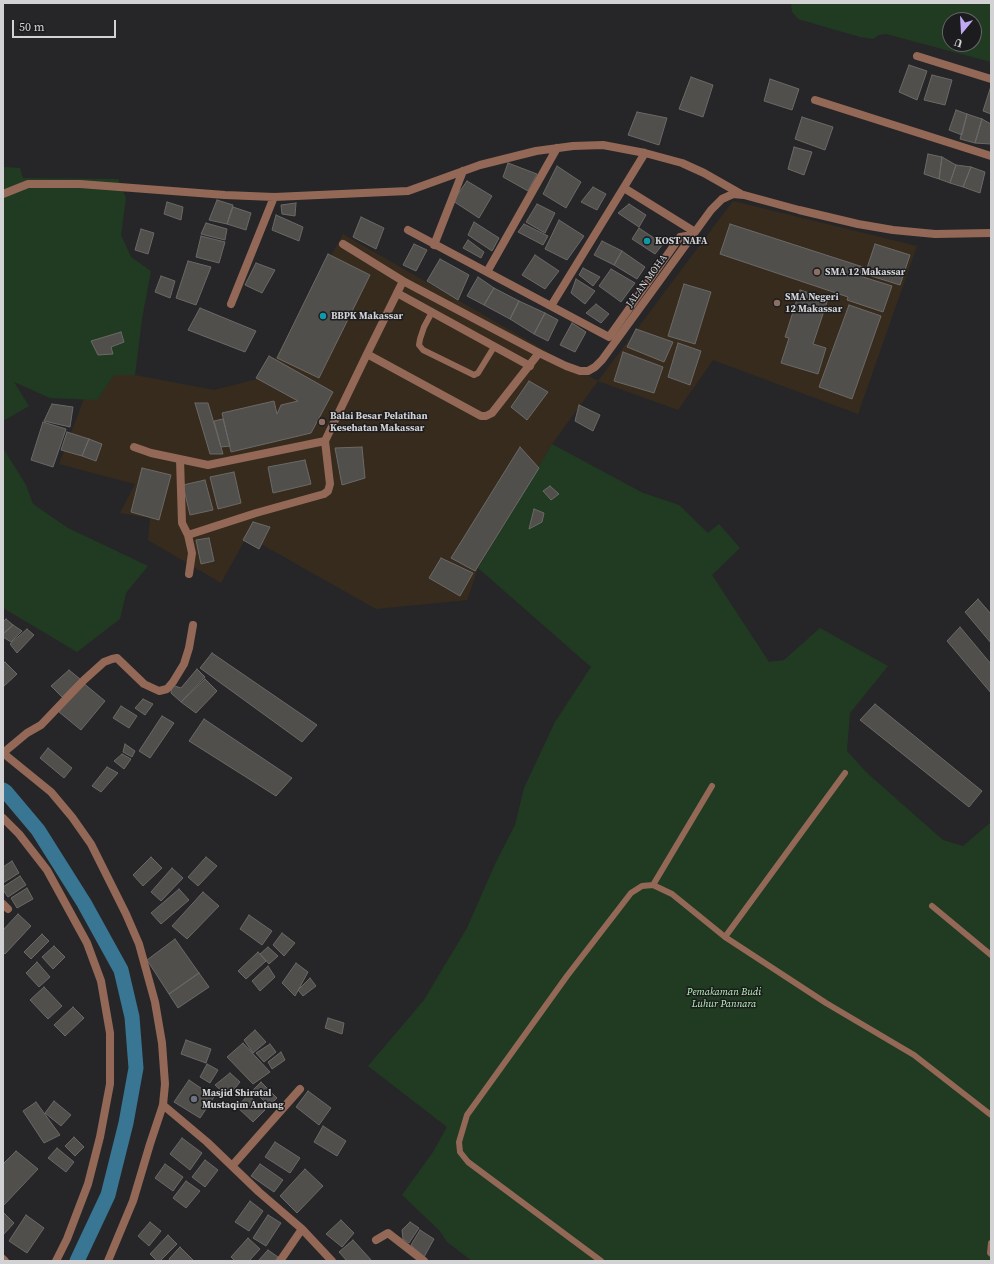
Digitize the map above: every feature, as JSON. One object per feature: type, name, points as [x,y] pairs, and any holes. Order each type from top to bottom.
[{"type":"street","points":[[917,56],[991,79]]},
{"type":"street","points":[[815,100],[991,156]]},
{"type":"street","points":[[3,194],[28,184],[80,184],[274,196],[408,191],[480,165],[536,151],[573,146],[603,145],[645,153],[682,163],[704,173],[744,195]]},
{"type":"street","points":[[487,272],[557,148]]},
{"type":"street","points":[[551,306],[645,153]]},
{"type":"street","points":[[434,245],[463,171]]},
{"type":"street","points":[[624,188],[694,233]]},
{"type":"street","name":"JALAN MOHA","points":[[343,244],[403,281],[539,353],[566,366],[580,371],[588,371],[602,360],[711,210],[722,199],[733,194],[744,195],[821,216],[893,230],[935,234],[991,233]]},
{"type":"street","points":[[231,304],[274,196]]},
{"type":"street","points":[[408,230],[610,337],[680,237],[694,233]]},
{"type":"street","points":[[188,536],[256,513],[324,494],[328,491],[330,484],[324,441],[403,281]]},
{"type":"street","points":[[397,293],[530,366]]},
{"type":"street","points":[[367,354],[481,416],[486,416],[492,413],[539,353]]},
{"type":"street","points":[[134,447],[151,453],[208,465],[324,441]]},
{"type":"street","points":[[180,459],[182,523],[188,536],[192,553],[189,574]]},
{"type":"street","points":[[108,1261],[133,1201],[163,1105],[165,1084],[162,1043],[155,1002],[139,944],[126,914],[91,844],[72,817],[51,792],[3,753],[27,733],[41,725],[84,680],[104,662],[117,658],[144,684],[159,691],[167,689],[184,664],[189,648],[193,625]]},
{"type":"street","points":[[3,818],[19,834],[47,870],[87,943],[101,981],[110,1033],[110,1084],[100,1137],[88,1184],[67,1239],[56,1261]]},
{"type":"street","points":[[232,1166],[300,1089]]},
{"type":"street","points":[[163,1105],[207,1142],[302,1229],[332,1261]]},
{"type":"street","points":[[280,1261],[302,1229]]},
{"type":"street","points":[[376,1240],[388,1233],[424,1261]]},
{"type":"lane","points":[[432,312],[424,327],[420,339],[419,344],[423,350],[474,375],[478,374],[494,347]]},
{"type":"lane","points":[[725,937],[846,772]]},
{"type":"lane","points":[[653,885],[712,786]]},
{"type":"lane","points":[[601,1261],[468,1162],[460,1152],[459,1142],[467,1115],[567,976],[632,893],[642,886],[653,885],[672,894],[725,937],[826,1003],[914,1055],[991,1115]]},
{"type":"lane","points":[[932,906],[991,955]]},
{"type":"lane","points":[[991,1243],[991,1254]]},
{"type":"shaded area","name":"SMA Negeri 12 Makassar","points":[[733,201],[917,246],[858,414],[713,360],[678,410],[598,381]]},
{"type":"shaded area","name":"Balai Besar Pelatihan Kesehatan Makassar","points":[[343,234],[598,381],[552,444],[478,568],[467,600],[376,609],[247,536],[221,583],[148,540],[150,518],[120,513],[135,484],[59,464],[84,399],[97,399],[114,375],[135,375],[214,390],[265,377]]},
{"type":"green space","points":[[791,3],[991,3],[991,62],[954,52],[982,52],[982,12],[942,12],[942,49],[886,34],[879,35],[873,39],[860,37],[798,19],[792,12]]},
{"type":"green space","points":[[3,167],[20,168],[23,178],[118,179],[126,198],[121,235],[131,257],[151,271],[142,319],[135,375],[114,375],[97,400],[50,398],[14,382],[29,406],[3,421]]},
{"type":"green space","name":"Pemakaman Budi Luhur Pannara","points":[[552,444],[643,493],[679,505],[708,533],[719,524],[740,548],[712,575],[769,662],[784,660],[820,628],[888,666],[850,713],[847,751],[867,773],[943,840],[963,846],[991,822],[991,1261],[472,1261],[447,1242],[439,1230],[402,1195],[433,1152],[447,1127],[368,1066],[424,1000],[467,928],[496,862],[515,825],[524,788],[555,722],[591,667],[478,568]]},
{"type":"green space","points":[[3,448],[26,485],[33,504],[68,528],[148,566],[126,593],[120,619],[77,652],[3,608]]},
{"type":"building","points":[[909,65],[927,71],[917,100],[899,92]]},
{"type":"building","points":[[932,75],[952,80],[945,105],[924,100]]},
{"type":"building","points":[[691,77],[713,85],[703,117],[679,109]]},
{"type":"building","points":[[770,79],[799,89],[792,110],[764,101]]},
{"type":"building","points":[[991,86],[991,114],[983,111]]},
{"type":"building","points":[[956,110],[967,114],[962,135],[949,130]]},
{"type":"building","points":[[637,112],[667,118],[659,145],[628,135]]},
{"type":"building","points":[[967,114],[982,119],[975,143],[960,139]]},
{"type":"building","points":[[802,117],[833,127],[825,150],[795,139]]},
{"type":"building","points":[[982,119],[991,124],[991,144],[975,143]]},
{"type":"building","points":[[794,147],[812,152],[804,175],[788,169]]},
{"type":"building","points":[[928,154],[942,157],[939,179],[924,174]]},
{"type":"building","points":[[942,157],[956,165],[950,183],[939,179]]},
{"type":"building","points":[[508,163],[537,174],[528,191],[503,177]]},
{"type":"building","points":[[956,165],[971,167],[963,187],[950,183]]},
{"type":"building","points":[[557,166],[581,182],[566,208],[543,194]]},
{"type":"building","points":[[971,167],[985,172],[980,193],[963,187]]},
{"type":"building","points":[[467,181],[492,196],[479,218],[453,201]]},
{"type":"building","points":[[593,187],[606,194],[597,210],[581,202]]},
{"type":"building","points":[[217,200],[233,205],[227,224],[209,220]]},
{"type":"building","points":[[167,202],[183,207],[181,220],[164,214]]},
{"type":"building","points":[[296,203],[295,216],[282,214],[281,205]]},
{"type":"building","points":[[537,204],[555,213],[545,233],[526,222]]},
{"type":"building","points":[[629,204],[646,215],[639,227],[618,213]]},
{"type":"building","points":[[233,207],[251,213],[246,230],[227,224]]},
{"type":"building","points":[[276,215],[303,227],[299,241],[272,230]]},
{"type":"building","points":[[361,217],[384,228],[376,249],[353,237]]},
{"type":"building","points":[[559,220],[584,236],[567,260],[545,249]]},
{"type":"building","points":[[474,222],[499,238],[492,251],[468,235]]},
{"type":"building","points":[[206,223],[227,229],[225,240],[201,234]]},
{"type":"building","points":[[524,224],[548,236],[543,245],[518,232]]},
{"type":"building","name":"SMA 12 Makassar","points":[[730,224],[863,267],[860,276],[892,286],[883,312],[847,300],[848,297],[720,254]]},
{"type":"building","name":"KOST NAFA","points":[[639,228],[663,244],[655,254],[632,239]]},
{"type":"building","points":[[141,229],[154,233],[148,254],[135,250]]},
{"type":"building","points":[[201,236],[225,242],[219,263],[196,257]]},
{"type":"building","points":[[468,240],[484,252],[481,258],[463,248]]},
{"type":"building","points":[[602,241],[622,251],[614,265],[594,255]]},
{"type":"building","points":[[414,244],[427,250],[416,271],[403,265]]},
{"type":"building","points":[[875,244],[910,255],[900,285],[865,274]]},
{"type":"building","points":[[622,251],[645,267],[637,279],[614,265]]},
{"type":"building","name":"BBPK Makassar","points":[[328,254],[370,275],[319,378],[277,358]]},
{"type":"building","points":[[535,255],[559,271],[545,289],[522,275]]},
{"type":"building","points":[[440,259],[469,275],[458,300],[427,281]]},
{"type":"building","points":[[188,261],[211,267],[196,305],[176,298]]},
{"type":"building","points":[[256,263],[275,270],[262,293],[245,285]]},
{"type":"building","points":[[583,268],[600,277],[593,286],[579,275]]},
{"type":"building","points":[[611,269],[635,283],[621,302],[599,286]]},
{"type":"building","points":[[161,276],[175,281],[170,298],[155,292]]},
{"type":"building","points":[[478,277],[494,288],[484,305],[467,296]]},
{"type":"building","points":[[576,279],[595,291],[585,304],[571,293]]},
{"type":"building","points":[[684,284],[711,292],[695,344],[668,336]]},
{"type":"building","points":[[494,288],[519,301],[510,319],[484,305]]},
{"type":"building","name":"SMA 12 Makassar","points":[[800,290],[828,299],[813,344],[826,348],[818,374],[781,363],[789,338],[785,337]]},
{"type":"building","points":[[519,301],[545,313],[534,334],[510,319]]},
{"type":"building","points":[[596,304],[609,314],[601,323],[586,313]]},
{"type":"building","name":"SMA 12 Makassar","points":[[849,305],[881,316],[852,399],[819,387]]},
{"type":"building","points":[[200,308],[256,331],[245,352],[188,330]]},
{"type":"building","points":[[545,313],[558,320],[548,341],[534,334]]},
{"type":"building","points":[[572,323],[586,332],[575,352],[560,345]]},
{"type":"building","points":[[636,329],[673,342],[664,362],[627,347]]},
{"type":"building","points":[[121,332],[124,342],[111,347],[113,354],[98,355],[91,341]]},
{"type":"building","points":[[678,343],[701,351],[690,385],[668,377]]},
{"type":"building","points":[[623,352],[663,367],[654,393],[614,381]]},
{"type":"building","points":[[269,356],[333,392],[311,433],[231,452],[222,413],[274,401],[277,414],[281,405],[298,401],[256,378]]},
{"type":"building","points":[[529,381],[548,392],[527,420],[511,407]]},
{"type":"building","points":[[195,403],[208,403],[223,454],[210,454]]},
{"type":"building","points":[[52,404],[73,407],[70,427],[44,421]]},
{"type":"building","points":[[579,405],[600,415],[593,431],[575,421]]},
{"type":"building","points":[[223,419],[230,446],[221,447],[214,421]]},
{"type":"building","points":[[43,422],[66,429],[53,467],[31,460]]},
{"type":"building","points":[[67,432],[89,439],[82,456],[61,450]]},
{"type":"building","points":[[89,439],[102,444],[96,461],[82,456]]},
{"type":"building","points":[[362,447],[365,478],[342,485],[335,448]]},
{"type":"building","points":[[520,447],[539,468],[475,571],[451,558]]},
{"type":"building","points":[[305,460],[311,484],[273,493],[268,467]]},
{"type":"building","points":[[142,468],[171,475],[159,520],[131,512]]},
{"type":"building","points":[[234,472],[241,503],[218,509],[210,477]]},
{"type":"building","points":[[205,480],[213,510],[190,515],[183,485]]},
{"type":"building","points":[[550,486],[559,494],[551,500],[543,491]]},
{"type":"building","points":[[534,509],[544,513],[542,522],[529,529]]},
{"type":"building","points":[[253,522],[270,527],[259,549],[243,540]]},
{"type":"building","points":[[209,538],[214,561],[201,564],[196,540]]},
{"type":"building","points":[[441,558],[473,573],[460,596],[429,578]]},
{"type":"building","points":[[978,599],[991,614],[991,643],[965,612]]},
{"type":"building","points":[[6,619],[13,625],[3,634],[3,622]]},
{"type":"building","points":[[13,625],[22,631],[11,642],[3,637],[3,634]]},
{"type":"building","points":[[960,627],[991,664],[991,693],[947,641]]},
{"type":"building","points":[[27,629],[34,635],[17,653],[10,644]]},
{"type":"building","points":[[212,653],[317,725],[302,742],[200,668]]},
{"type":"building","points":[[5,662],[17,674],[3,687],[3,664]]},
{"type":"building","points":[[197,669],[205,677],[181,702],[171,693],[172,685],[181,688]]},
{"type":"building","points":[[69,670],[80,679],[62,697],[51,686]]},
{"type":"building","points":[[205,679],[217,691],[196,713],[181,702]]},
{"type":"building","points":[[82,682],[105,701],[81,730],[59,712]]},
{"type":"building","points":[[143,699],[153,704],[145,715],[135,708]]},
{"type":"building","points":[[875,704],[982,791],[969,807],[860,720]]},
{"type":"building","points":[[121,706],[137,716],[129,728],[113,718]]},
{"type":"building","points":[[162,716],[174,723],[150,758],[139,751]]},
{"type":"building","points":[[204,719],[292,778],[276,796],[189,741]]},
{"type":"building","points":[[125,744],[135,751],[132,757],[123,752]]},
{"type":"building","points":[[48,748],[72,768],[64,778],[40,758]]},
{"type":"building","points":[[122,754],[131,759],[124,769],[114,761]]},
{"type":"building","points":[[107,767],[118,773],[101,792],[92,786]]},
{"type":"building","points":[[151,857],[162,868],[143,886],[133,875]]},
{"type":"building","points":[[206,857],[217,866],[198,886],[188,877]]},
{"type":"building","points":[[12,861],[19,873],[3,883],[3,867]]},
{"type":"building","points":[[172,868],[183,878],[161,901],[151,892]]},
{"type":"building","points":[[20,876],[26,885],[8,897],[3,890],[3,887]]},
{"type":"building","points":[[27,888],[33,899],[17,908],[11,898]]},
{"type":"building","points":[[179,889],[189,900],[161,924],[151,913]]},
{"type":"building","points":[[203,892],[219,906],[187,939],[172,926]]},
{"type":"building","points":[[18,914],[31,926],[5,954],[3,952],[3,930]]},
{"type":"building","points":[[249,915],[272,931],[262,945],[240,929]]},
{"type":"building","points":[[282,933],[295,943],[284,956],[273,945]]},
{"type":"building","points":[[42,934],[49,941],[31,959],[24,952]]},
{"type":"building","points":[[175,939],[199,973],[169,994],[147,960]]},
{"type":"building","points":[[54,946],[65,957],[53,969],[42,957]]},
{"type":"building","points":[[268,947],[278,956],[269,964],[260,954]]},
{"type":"building","points":[[258,952],[266,961],[246,979],[238,971]]},
{"type":"building","points":[[37,962],[50,977],[39,987],[26,973]]},
{"type":"building","points":[[296,963],[308,972],[295,996],[282,983]]},
{"type":"building","points":[[268,966],[275,977],[260,991],[252,981]]},
{"type":"building","points":[[199,973],[209,987],[178,1008],[169,994]]},
{"type":"building","points":[[310,978],[316,986],[303,996],[298,990]]},
{"type":"building","points":[[44,987],[62,1006],[48,1019],[30,1000]]},
{"type":"building","points":[[73,1007],[84,1018],[65,1036],[54,1025]]},
{"type":"building","points":[[328,1018],[344,1023],[342,1034],[325,1028]]},
{"type":"building","points":[[255,1030],[266,1042],[253,1053],[244,1040]]},
{"type":"building","points":[[186,1040],[211,1049],[206,1063],[181,1054]]},
{"type":"building","points":[[243,1043],[270,1072],[253,1084],[227,1057]]},
{"type":"building","points":[[270,1044],[276,1052],[264,1062],[256,1053]]},
{"type":"building","points":[[281,1052],[285,1060],[272,1069],[268,1062]]},
{"type":"building","points":[[207,1064],[218,1070],[210,1083],[200,1077]]},
{"type":"building","points":[[230,1073],[240,1082],[228,1097],[215,1085]]},
{"type":"building","name":"Masjid Shiratal Mustaqim Antang","points":[[189,1080],[214,1097],[200,1118],[174,1102]]},
{"type":"building","points":[[261,1082],[277,1098],[269,1106],[253,1090]]},
{"type":"building","points":[[308,1091],[331,1108],[319,1125],[296,1107]]},
{"type":"building","points":[[248,1095],[265,1110],[253,1122],[237,1107]]},
{"type":"building","points":[[54,1101],[71,1115],[61,1126],[45,1113]]},
{"type":"building","points":[[36,1102],[60,1135],[44,1143],[23,1111]]},
{"type":"building","points":[[323,1126],[346,1141],[337,1156],[314,1142]]},
{"type":"building","points":[[74,1137],[84,1147],[75,1156],[65,1146]]},
{"type":"building","points":[[182,1138],[202,1153],[190,1170],[170,1154]]},
{"type":"building","points":[[275,1142],[300,1158],[290,1173],[265,1157]]},
{"type":"building","points":[[57,1148],[74,1162],[66,1172],[48,1158]]},
{"type":"building","points":[[16,1151],[38,1169],[3,1206],[3,1164]]},
{"type":"building","points":[[205,1160],[218,1170],[205,1187],[192,1177]]},
{"type":"building","points":[[165,1164],[183,1177],[173,1191],[155,1178]]},
{"type":"building","points":[[260,1164],[283,1180],[274,1192],[251,1176]]},
{"type":"building","points":[[305,1169],[323,1186],[297,1213],[280,1196]]},
{"type":"building","points":[[186,1181],[200,1191],[186,1208],[173,1198]]},
{"type":"building","points":[[250,1201],[263,1211],[249,1231],[235,1222]]},
{"type":"building","points":[[3,1212],[14,1223],[3,1235]]},
{"type":"building","points":[[26,1215],[44,1228],[27,1253],[9,1241]]},
{"type":"building","points":[[268,1215],[281,1223],[266,1246],[253,1238]]},
{"type":"building","points":[[341,1220],[354,1233],[342,1247],[326,1234]]},
{"type":"building","points":[[150,1222],[161,1231],[149,1246],[138,1236]]},
{"type":"building","points":[[410,1222],[419,1228],[409,1243],[403,1239],[402,1230]]},
{"type":"building","points":[[420,1230],[434,1239],[424,1257],[411,1245]]},
{"type":"building","points":[[168,1235],[177,1244],[160,1261],[157,1261],[150,1254]]},
{"type":"building","points":[[248,1238],[260,1249],[249,1261],[235,1261],[231,1257]]},
{"type":"building","points":[[353,1240],[372,1261],[347,1261],[339,1252]]},
{"type":"building","points":[[180,1247],[194,1261],[170,1261],[169,1259]]},
{"type":"building","points":[[268,1250],[278,1257],[275,1261],[258,1261]]},
{"type":"waterway","points":[[3,790],[38,830],[84,903],[121,970],[132,1017],[136,1068],[126,1123],[108,1195],[77,1261]]},
{"type":"place","name":"KOST NAFA","points":[[647,241]]},
{"type":"place","name":"SMA 12 Makassar","points":[[817,272]]},
{"type":"place","name":"SMA Negeri 12 Makassar","points":[[777,303]]},
{"type":"place","name":"BBPK Makassar","points":[[323,316]]},
{"type":"place","name":"Balai Besar Pelatihan Kesehatan Makassar","points":[[322,422]]},
{"type":"place","name":"Masjid Shiratal Mustaqim Antang","points":[[194,1099]]}]
